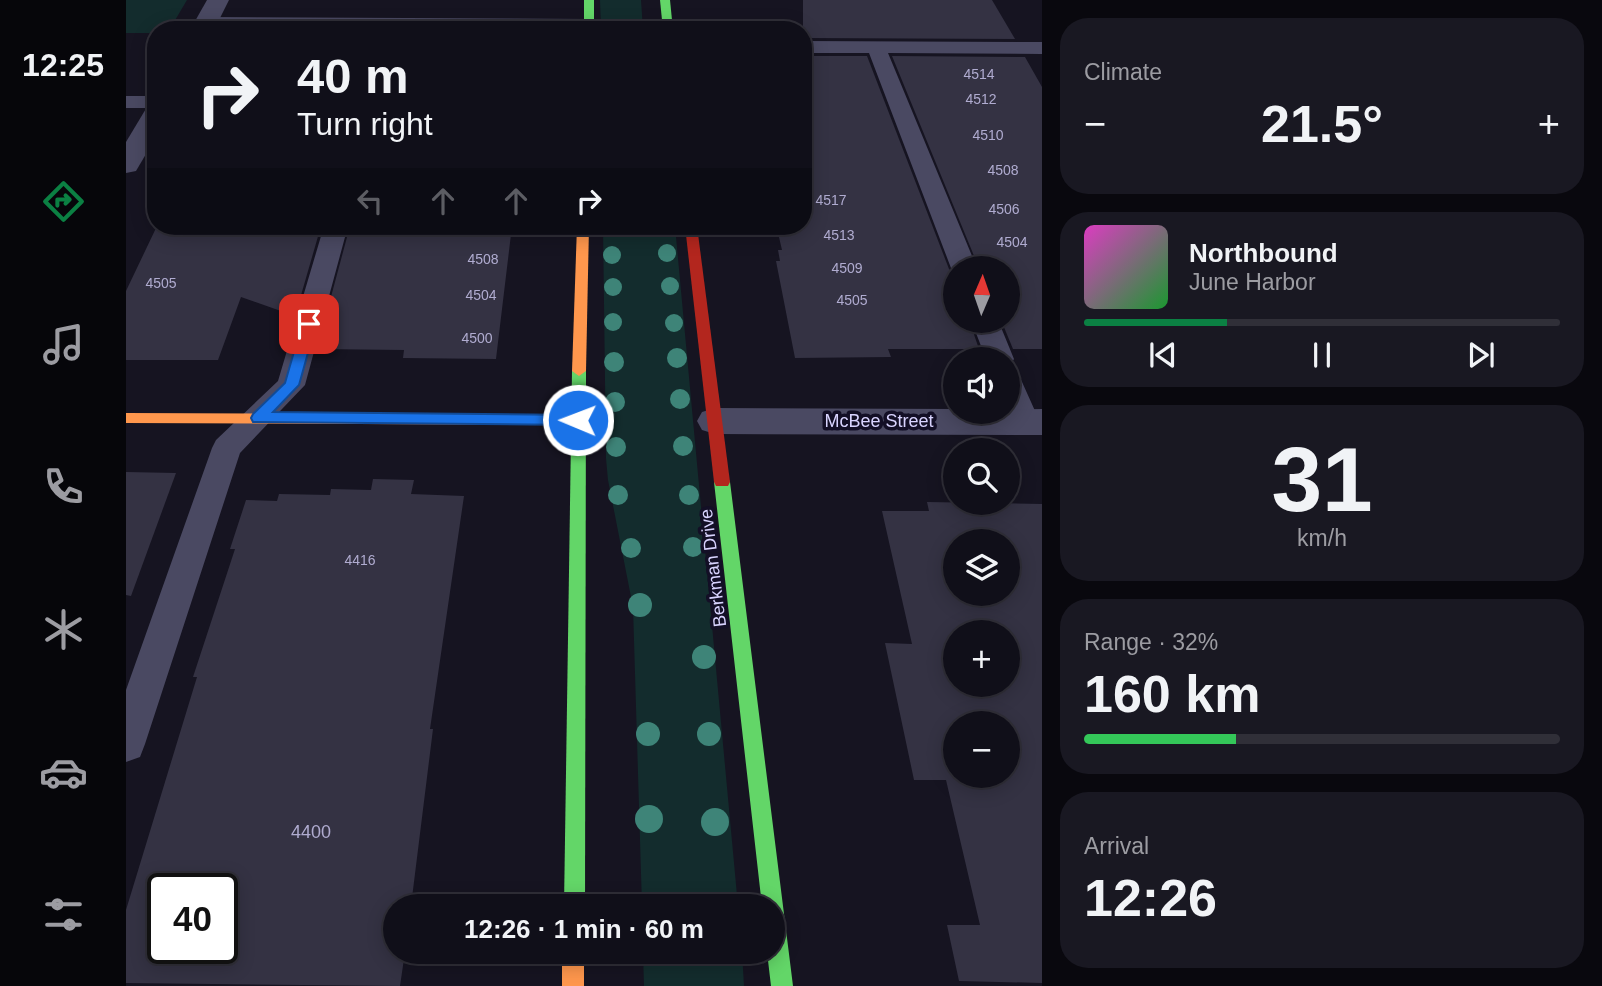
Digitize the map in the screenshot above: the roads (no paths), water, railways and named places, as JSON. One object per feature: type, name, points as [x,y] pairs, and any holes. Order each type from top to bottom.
[{"type":"street","points":[[207,21],[218,0]]},
{"type":"street","points":[[589,0],[589,21]]},
{"type":"street","points":[[665,0],[667,21]]},
{"type":"street","points":[[126,166],[147,129]]},
{"type":"street","points":[[574,894],[578,420],[583,235]]},
{"type":"street","name":"Berkman Drive","points":[[692,235],[772,894]]},
{"type":"street","points":[[126,418],[578,420]]},
{"type":"street","name":"McBee Street","points":[[715,421],[1034,422]]},
{"type":"street","points":[[573,964],[573,986]]},
{"type":"street","points":[[780,964],[782,986]]},
{"type":"lane","points":[[812,47],[1042,48]]},
{"type":"lane","points":[[876,47],[959,256]]},
{"type":"lane","points":[[126,102],[147,102]]},
{"type":"lane","points":[[126,744],[136,684],[227,448],[291,385],[333,235]]},
{"type":"lane","points":[[1020,399],[1034,422]]}]
